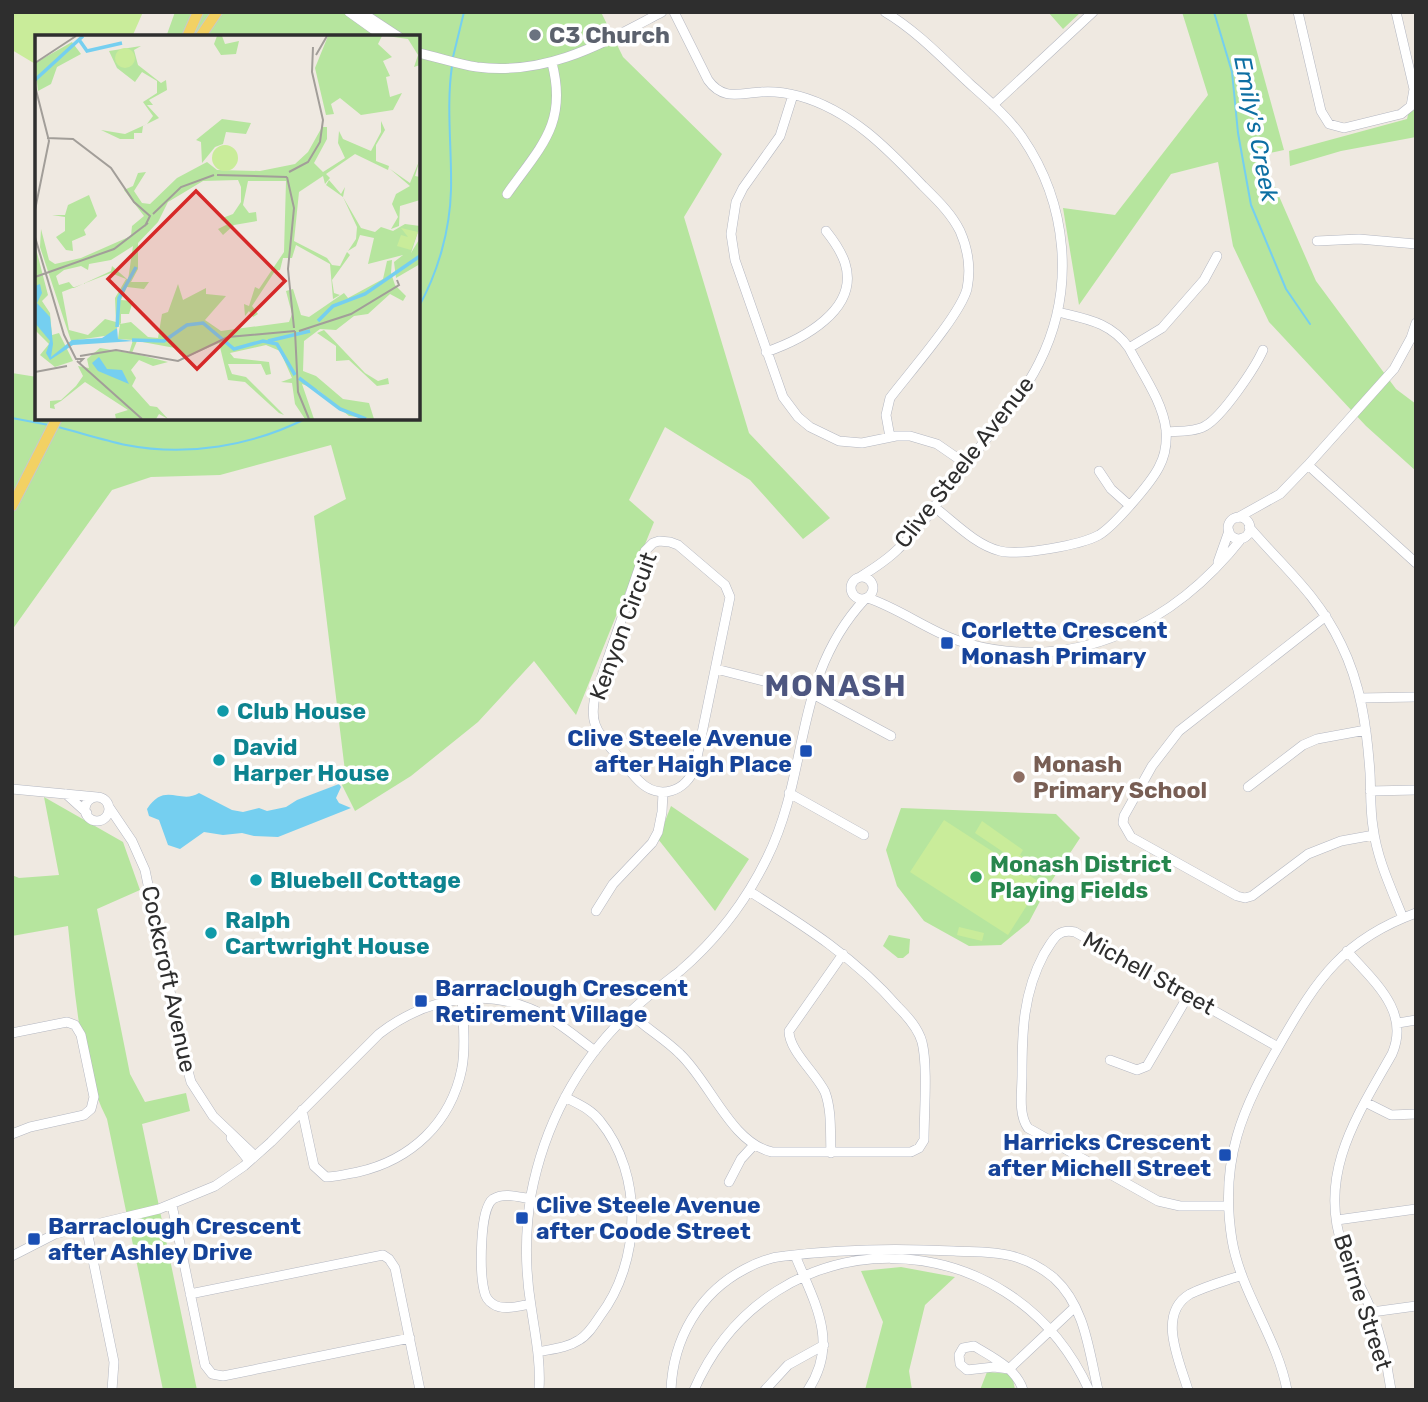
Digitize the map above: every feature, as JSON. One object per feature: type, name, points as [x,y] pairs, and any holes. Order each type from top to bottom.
[{"type":"main road","points":[[188,35],[198,12]]},
{"type":"main road","points":[[201,35],[217,12]]},
{"type":"main road","points":[[12,506],[56,420]]},
{"type":"street","points":[[349,12],[389,35]]},
{"type":"street","points":[[361,12],[374,26]]},
{"type":"street","points":[[422,53],[475,67],[513,68],[552,63],[595,48],[662,12]]},
{"type":"street","points":[[674,12],[708,80],[720,92],[735,96],[765,92],[793,95],[824,105],[848,118],[891,152],[947,210],[960,231],[966,246],[969,277],[964,298],[890,398],[886,415],[890,437]]},
{"type":"street","name":"Clive Steele Avenue","points":[[873,586],[876,573],[884,562],[908,539],[1026,386],[1050,338],[1058,312],[1063,268],[1062,237],[1055,207],[1035,157],[1014,127],[993,105],[921,38],[885,12]]},
{"type":"street","points":[[993,105],[1093,12]]},
{"type":"street","points":[[1298,12],[1321,111],[1329,124],[1344,128],[1401,114],[1411,106],[1414,89],[1396,12]]},
{"type":"street","points":[[507,194],[543,144],[555,119],[557,95],[552,63]]},
{"type":"street","points":[[793,95],[780,136],[743,188],[732,217],[733,251],[783,397],[810,427],[824,435],[847,442],[869,442],[890,437],[924,438],[966,464]]},
{"type":"street","points":[[766,352],[798,340],[813,330],[832,312],[844,293],[848,277],[846,265],[839,248],[826,231]]},
{"type":"street","points":[[1317,242],[1359,239],[1416,244]]},
{"type":"street","points":[[1129,348],[1162,328],[1204,280],[1217,256]]},
{"type":"street","points":[[933,506],[985,545],[1009,552],[1088,540],[1105,531],[1159,467],[1164,454],[1166,432],[1159,407],[1129,348],[1113,330],[1103,324],[1058,312]]},
{"type":"street","points":[[1216,567],[1230,523],[1248,510],[1280,494],[1308,465],[1401,359],[1416,323]]},
{"type":"street","points":[[1166,432],[1197,429],[1209,424],[1252,372],[1263,350]]},
{"type":"street","points":[[1308,465],[1416,563]]},
{"type":"street","points":[[1099,471],[1111,489],[1129,505]]},
{"type":"street","points":[[852,593],[856,598],[866,598],[887,605],[926,628],[969,644],[1026,652],[1069,649],[1108,640],[1153,620],[1189,594],[1248,533],[1261,505]]},
{"type":"street","points":[[1237,518],[1245,519],[1265,547],[1296,576],[1326,616],[1351,667],[1366,730],[1374,835],[1386,878],[1403,918]]},
{"type":"street","points":[[1229,531],[1233,537],[1265,547]]},
{"type":"street","name":"Kenyon Circuit","points":[[663,540],[678,545],[720,580],[729,591],[730,604],[692,776],[682,787],[663,793],[640,783],[603,738],[593,716],[595,696],[645,551],[653,543],[663,540]]},
{"type":"street","name":"Clive Steele Avenue","points":[[860,577],[884,562]]},
{"type":"street","points":[[846,619],[852,583],[860,577],[869,580],[887,605]]},
{"type":"street","points":[[539,1390],[538,1352],[530,1304],[526,1250],[531,1199],[539,1158],[548,1133],[565,1097],[595,1051],[629,1012],[703,950],[723,928],[749,891],[773,844],[789,793],[811,694],[827,653],[846,619],[873,592],[873,586]]},
{"type":"street","points":[[1326,616],[1179,731],[1152,766],[1124,816],[1123,823],[1125,831],[1131,836],[1245,898],[1252,896],[1308,854],[1324,846],[1374,835]]},
{"type":"street","points":[[716,669],[811,694],[891,736]]},
{"type":"street","points":[[1360,698],[1416,697]]},
{"type":"street","points":[[1248,787],[1310,742],[1332,735],[1366,730]]},
{"type":"street","points":[[12,789],[97,797],[105,800],[109,807],[106,816],[100,820]]},
{"type":"street","points":[[1370,792],[1416,790]]},
{"type":"street","points":[[596,911],[613,884],[652,843],[658,832],[663,793]]},
{"type":"street","points":[[789,793],[864,835]]},
{"type":"street","points":[[66,794],[92,819],[122,828]]},
{"type":"street","points":[[87,813],[87,803],[97,797]]},
{"type":"street","name":"Cockcroft Avenue","points":[[109,807],[132,841],[145,870],[185,1066],[198,1096],[252,1158]]},
{"type":"street","points":[[629,1012],[687,1061],[741,1135],[753,1146],[772,1153],[911,1152],[919,1148],[924,1140],[924,1051],[920,1035],[911,1021],[893,1000],[843,954],[749,891]]},
{"type":"street","points":[[1287,1390],[1272,1342],[1241,1275],[1232,1240],[1228,1206],[1230,1166],[1238,1128],[1247,1105],[1278,1047],[1321,977],[1373,932],[1416,913]]},
{"type":"street","name":"Michell Street","points":[[1228,1206],[1180,1206],[1158,1201],[1033,1132],[1023,1118],[1022,1037],[1025,1004],[1038,965],[1059,932],[1066,930],[1075,932],[1278,1047]]},
{"type":"street","points":[[1348,951],[1387,998],[1398,1023],[1416,1020]]},
{"type":"street","points":[[831,1153],[828,1102],[821,1085],[790,1041],[789,1031],[843,954]]},
{"type":"street","points":[[1110,1060],[1137,1070],[1147,1066],[1188,996]]},
{"type":"street","points":[[12,1256],[55,1234],[172,1205],[215,1186],[252,1158],[379,1034],[395,1021],[422,1007],[463,998],[495,999],[527,1007],[550,1018],[595,1051]]},
{"type":"street","points":[[302,1110],[314,1166],[326,1177],[384,1164],[411,1150],[433,1130],[445,1114],[457,1086],[464,1045],[463,998]]},
{"type":"street","points":[[12,1033],[66,1022],[75,1025],[81,1035],[94,1097],[91,1109],[84,1115],[30,1127],[12,1134]]},
{"type":"street","name":"Beirne Street","points":[[1391,1390],[1382,1346],[1371,1312],[1344,1251],[1337,1220],[1336,1187],[1340,1156],[1351,1127],[1396,1044],[1398,1023]]},
{"type":"street","points":[[538,1352],[570,1345],[583,1337],[594,1325],[621,1280],[631,1238],[630,1191],[620,1156],[609,1133],[594,1114],[565,1097]]},
{"type":"street","points":[[1365,1102],[1391,1115],[1416,1114]]},
{"type":"street","points":[[729,1182],[741,1159],[753,1146]]},
{"type":"street","points":[[530,1304],[506,1308],[489,1301],[484,1291],[482,1243],[485,1210],[494,1198],[509,1195],[531,1199]]},
{"type":"street","points":[[172,1205],[205,1365],[212,1374],[219,1376],[410,1338]]},
{"type":"street","points":[[1337,1220],[1416,1209]]},
{"type":"street","points":[[86,1226],[114,1362],[112,1390]]},
{"type":"street","points":[[671,1390],[672,1370],[679,1342],[694,1315],[705,1300],[744,1269],[763,1261],[795,1255],[900,1248],[997,1253],[1027,1261],[1055,1280],[1076,1307],[1098,1390]]},
{"type":"street","points":[[965,1270],[967,1251]]},
{"type":"street","points":[[190,1294],[383,1255],[396,1268],[420,1390]]},
{"type":"street","points":[[795,1255],[820,1317],[824,1345],[820,1367],[808,1390]]},
{"type":"street","points":[[694,1390],[713,1354],[738,1324],[771,1296],[804,1278],[839,1265],[879,1258],[928,1261],[965,1270],[1002,1289],[1020,1301],[1051,1330],[1072,1357],[1089,1390]]},
{"type":"street","points":[[1188,1390],[1173,1338],[1175,1311],[1188,1296],[1241,1275]]},
{"type":"street","points":[[1371,1312],[1416,1306]]},
{"type":"street","points":[[1009,1370],[1076,1307]]},
{"type":"street","points":[[765,1390],[788,1364],[824,1345]]},
{"type":"street","points":[[1009,1370],[994,1367],[967,1370],[960,1364],[959,1355],[963,1348],[974,1346],[1009,1370],[1016,1376],[1023,1390]]},
{"type":"green space","points":[[12,12],[143,12],[133,35],[35,35],[35,64],[12,50]]},
{"type":"green space","points":[[175,12],[601,12],[623,57],[722,154],[684,217],[749,433],[830,518],[803,539],[750,480],[665,427],[629,500],[654,522],[576,715],[534,661],[478,722],[411,776],[355,811],[341,783],[345,771],[314,516],[346,499],[331,445],[220,475],[151,477],[112,490],[12,630],[12,373],[35,377],[35,420],[420,420],[420,35],[167,35]]},
{"type":"green space","points":[[1048,12],[1081,12],[1063,29]]},
{"type":"green space","points":[[1182,12],[1246,12],[1284,150],[1261,155],[1316,281],[1396,389],[1416,404],[1416,471],[1366,426],[1269,322],[1233,246],[1218,162],[1171,174],[1079,305],[1063,208],[1115,215],[1208,95]]},
{"type":"green space","points":[[1416,83],[1416,137],[1341,151],[1290,166],[1289,151],[1407,119]]},
{"type":"green space","points":[[44,797],[123,842],[140,890],[97,909],[130,1074],[145,1102],[186,1093],[190,1111],[142,1124],[197,1390],[163,1390],[107,1119],[90,1074],[79,1025],[68,926],[12,936],[12,875],[19,878],[59,875]]},
{"type":"green space","points":[[671,806],[749,859],[715,911],[658,839]]},
{"type":"green space","points":[[901,808],[1056,814],[1080,838],[1047,888],[1029,922],[1001,945],[969,946],[924,921],[897,886],[886,850]]},
{"type":"green space","name":"Monash District Playing Fields","points":[[944,820],[1041,883],[1008,935],[910,872]]},
{"type":"green space","points":[[982,821],[1023,850],[1020,855],[1034,864],[1030,870],[975,833]]},
{"type":"green space","points":[[959,927],[984,933],[982,941],[957,935]]},
{"type":"green space","points":[[889,935],[910,939],[909,953],[903,958],[898,958],[883,946]]},
{"type":"green space","points":[[901,1267],[955,1277],[925,1305],[909,1371],[912,1390],[865,1390],[883,1322],[861,1271]]},
{"type":"green space","points":[[987,1372],[1012,1374],[1015,1390],[980,1390]]},
{"type":"water","points":[[339,784],[341,787],[336,798],[339,803],[351,808],[278,837],[204,832],[180,849],[168,845],[159,820],[149,816],[147,809],[160,796],[185,797],[199,793],[232,810],[243,812],[259,808],[267,811],[286,807]]},
{"type":"waterway","points":[[453,57],[464,12]]},
{"type":"waterway","name":"Emily's Creek","points":[[1214,12],[1232,72],[1238,133],[1251,205],[1286,289],[1310,324]]},
{"type":"waterway","points":[[420,304],[437,266],[448,220],[451,190],[449,112],[452,66]]},
{"type":"waterway","points":[[12,418],[49,425]]},
{"type":"waterway","points":[[58,427],[126,445],[172,450],[242,442],[303,420]]},
{"type":"place","name":"C3 Church","points":[[535,35]]},
{"type":"place","name":"Corlette Crescent Monash Primary","points":[[947,643]]},
{"type":"place","name":"Club House","points":[[223,711]]},
{"type":"place","name":"Clive Steele Avenue after Haigh Place","points":[[806,751]]},
{"type":"place","name":"David Harper House","points":[[219,760]]},
{"type":"place","name":"Monash Primary School","points":[[1019,777]]},
{"type":"place","name":"Monash District Playing Fields","points":[[976,877]]},
{"type":"place","name":"Bluebell Cottage","points":[[256,880]]},
{"type":"place","name":"Ralph Cartwright House","points":[[211,933]]},
{"type":"place","name":"Barraclough Crescent Retirement Village","points":[[421,1001]]},
{"type":"place","name":"Harricks Crescent after Michell Street","points":[[1225,1155]]},
{"type":"place","name":"Clive Steele Avenue after Coode Street","points":[[522,1218]]},
{"type":"place","name":"Barraclough Crescent after Ashley Drive","points":[[34,1239]]},
{"type":"district","name":"MONASH","points":[[836,686]]}]
